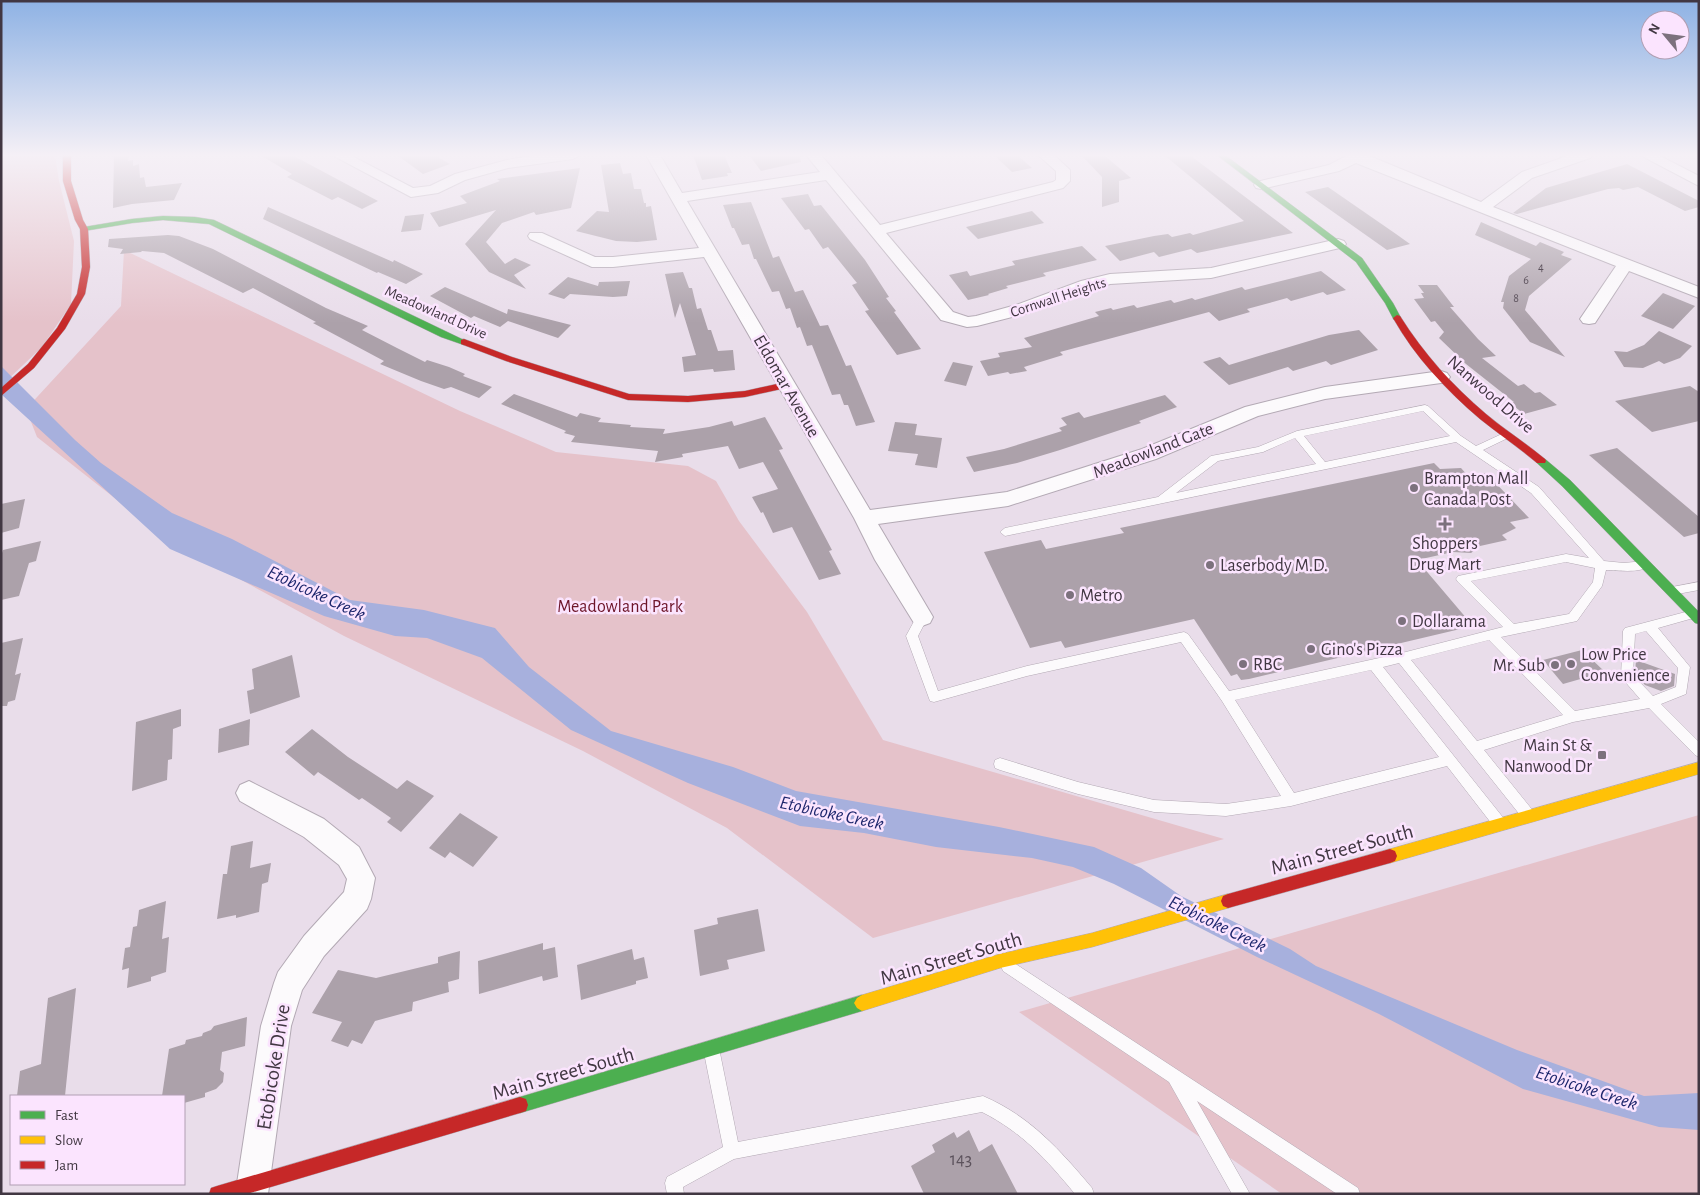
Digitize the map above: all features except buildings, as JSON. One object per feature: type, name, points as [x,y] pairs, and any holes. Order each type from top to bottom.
[{"type":"street","points":[[1,393],[31,366],[61,329],[81,294],[86,267],[84,229],[76,211]]},
{"type":"street","name":"Eldomar Avenue","points":[[686,211],[864,518],[882,554],[922,617]]},
{"type":"street","name":"Cornwall Heights","points":[[859,211],[947,316],[967,322],[1022,309],[1087,285],[1110,279],[1211,273],[1338,244]]},
{"type":"street","points":[[876,231],[958,211]]},
{"type":"street","name":"Nanwood Drive","points":[[1294,211],[1359,260],[1389,303],[1402,330],[1441,377],[1507,435],[1534,454],[1566,483],[1696,617]]},
{"type":"street","points":[[1493,211],[1699,293]]},
{"type":"street","name":"Meadowland Drive","points":[[84,229],[148,218],[174,216],[190,216],[211,222],[444,335],[509,359],[628,396],[688,400],[745,394],[786,385]]},
{"type":"street","points":[[536,236],[592,262],[613,262],[710,252]]},
{"type":"street","points":[[1589,319],[1626,264]]},
{"type":"street","name":"Meadowland Gate","points":[[864,518],[1008,499],[1149,454],[1252,411],[1326,393],[1441,377]]},
{"type":"street","name":"Main Street South","points":[[217,1194],[253,1189],[1000,961],[1092,940],[1699,768]]},
{"type":"street","name":"Etobicoke Drive","points":[[249,793],[314,828],[349,856],[361,878],[357,899],[314,946],[289,983],[276,1026],[253,1189]]},
{"type":"lane","points":[[1158,500],[1215,458],[1260,450],[1298,434],[1425,408],[1458,438],[1535,490],[1600,565],[1598,583],[1573,618],[1512,629],[1374,665],[1226,697]]},
{"type":"lane","points":[[1298,434],[1323,466]]},
{"type":"lane","points":[[1475,450],[1507,435]]},
{"type":"lane","points":[[1005,532],[1458,438]]},
{"type":"lane","points":[[1512,629],[1462,579],[1566,558],[1624,568],[1644,565]]},
{"type":"lane","points":[[1670,591],[1699,586]]},
{"type":"lane","points":[[922,617],[912,636],[934,697],[1026,671],[1184,637],[1226,697],[1291,800]]},
{"type":"lane","points":[[1696,617],[1629,631],[1627,677],[1699,752]]},
{"type":"lane","points":[[1476,747],[1573,716],[1651,702],[1682,690],[1684,667],[1649,626]]},
{"type":"lane","points":[[1492,634],[1573,716]]},
{"type":"lane","points":[[1402,658],[1476,747],[1530,817]]},
{"type":"lane","points":[[1374,665],[1501,825]]},
{"type":"lane","points":[[1000,764],[1078,788],[1154,806],[1226,810],[1291,800],[1449,760]]},
{"type":"lane","points":[[1000,961],[1352,1194]]},
{"type":"lane","points":[[712,1049],[732,1151]]},
{"type":"lane","points":[[1174,1076],[1242,1194]]},
{"type":"lane","points":[[676,1194],[673,1184],[732,1151],[983,1104],[1008,1117],[1050,1150],[1086,1194]]},
{"type":"green space","points":[[1,211],[66,211],[74,241],[71,304],[42,347],[1,386]]},
{"type":"green space","name":"Meadowland Park","points":[[124,250],[460,411],[556,452],[688,466],[716,481],[739,521],[807,612],[883,740],[1224,839],[873,938],[727,828],[583,751],[344,636],[168,540],[37,437],[26,409],[121,306]]},
{"type":"green space","points":[[1699,815],[1699,1194],[1282,1194],[1019,1012]]},
{"type":"water","name":"Etobicoke Creek","points":[[1,366],[75,440],[101,463],[172,513],[232,539],[350,600],[424,610],[495,628],[529,667],[611,731],[733,767],[796,791],[999,827],[1094,847],[1141,868],[1181,896],[1290,949],[1316,966],[1517,1050],[1644,1096],[1699,1093],[1699,1130],[1659,1127],[1523,1089],[1379,1014],[1257,957],[1114,884],[1073,867],[1032,858],[936,847],[864,833],[800,826],[688,783],[571,730],[482,658],[427,638],[395,636],[324,616],[170,549],[1,394]]},
{"type":"traffic: fast","points":[[1294,211],[1359,260],[1389,303],[1397,318]]},
{"type":"traffic: fast","points":[[84,229],[163,218],[195,219],[211,222],[444,335],[464,342]]},
{"type":"traffic: fast","points":[[1541,461],[1566,483],[1699,620]]},
{"type":"traffic: fast","points":[[520,1105],[862,1003]]},
{"type":"traffic: slow","points":[[1390,856],[1699,768]]},
{"type":"traffic: slow","points":[[862,1003],[1000,961],[1092,940],[1228,901]]},
{"type":"traffic: jam","points":[[1,393],[31,366],[61,329],[81,294],[86,267],[84,229],[76,211]]},
{"type":"traffic: jam","points":[[1397,318],[1416,348],[1456,392],[1485,418],[1541,461]]},
{"type":"traffic: jam","points":[[464,342],[509,359],[628,397],[688,399],[745,394],[786,385]]},
{"type":"traffic: jam","points":[[1228,901],[1390,856]]},
{"type":"traffic: jam","points":[[217,1194],[520,1105]]},
{"type":"place","name":"Brampton Mall Canada P0st","points":[[1414,488]]},
{"type":"place","name":"Shoppers Drug Mart","points":[[1445,524]]},
{"type":"place","name":"Laserbody M.D.","points":[[1210,565]]},
{"type":"place","name":"Metro","points":[[1070,595]]},
{"type":"place","name":"Dollarama","points":[[1402,621]]},
{"type":"place","name":"Gino's Pizza","points":[[1311,649]]},
{"type":"place","name":"RBC","points":[[1243,664]]},
{"type":"place","name":"Low Price Convenience","points":[[1571,664]]},
{"type":"place","name":"Mr. Sub","points":[[1555,665]]},
{"type":"place","name":"Main St & Nanwood Dr","points":[[1602,755]]}]
